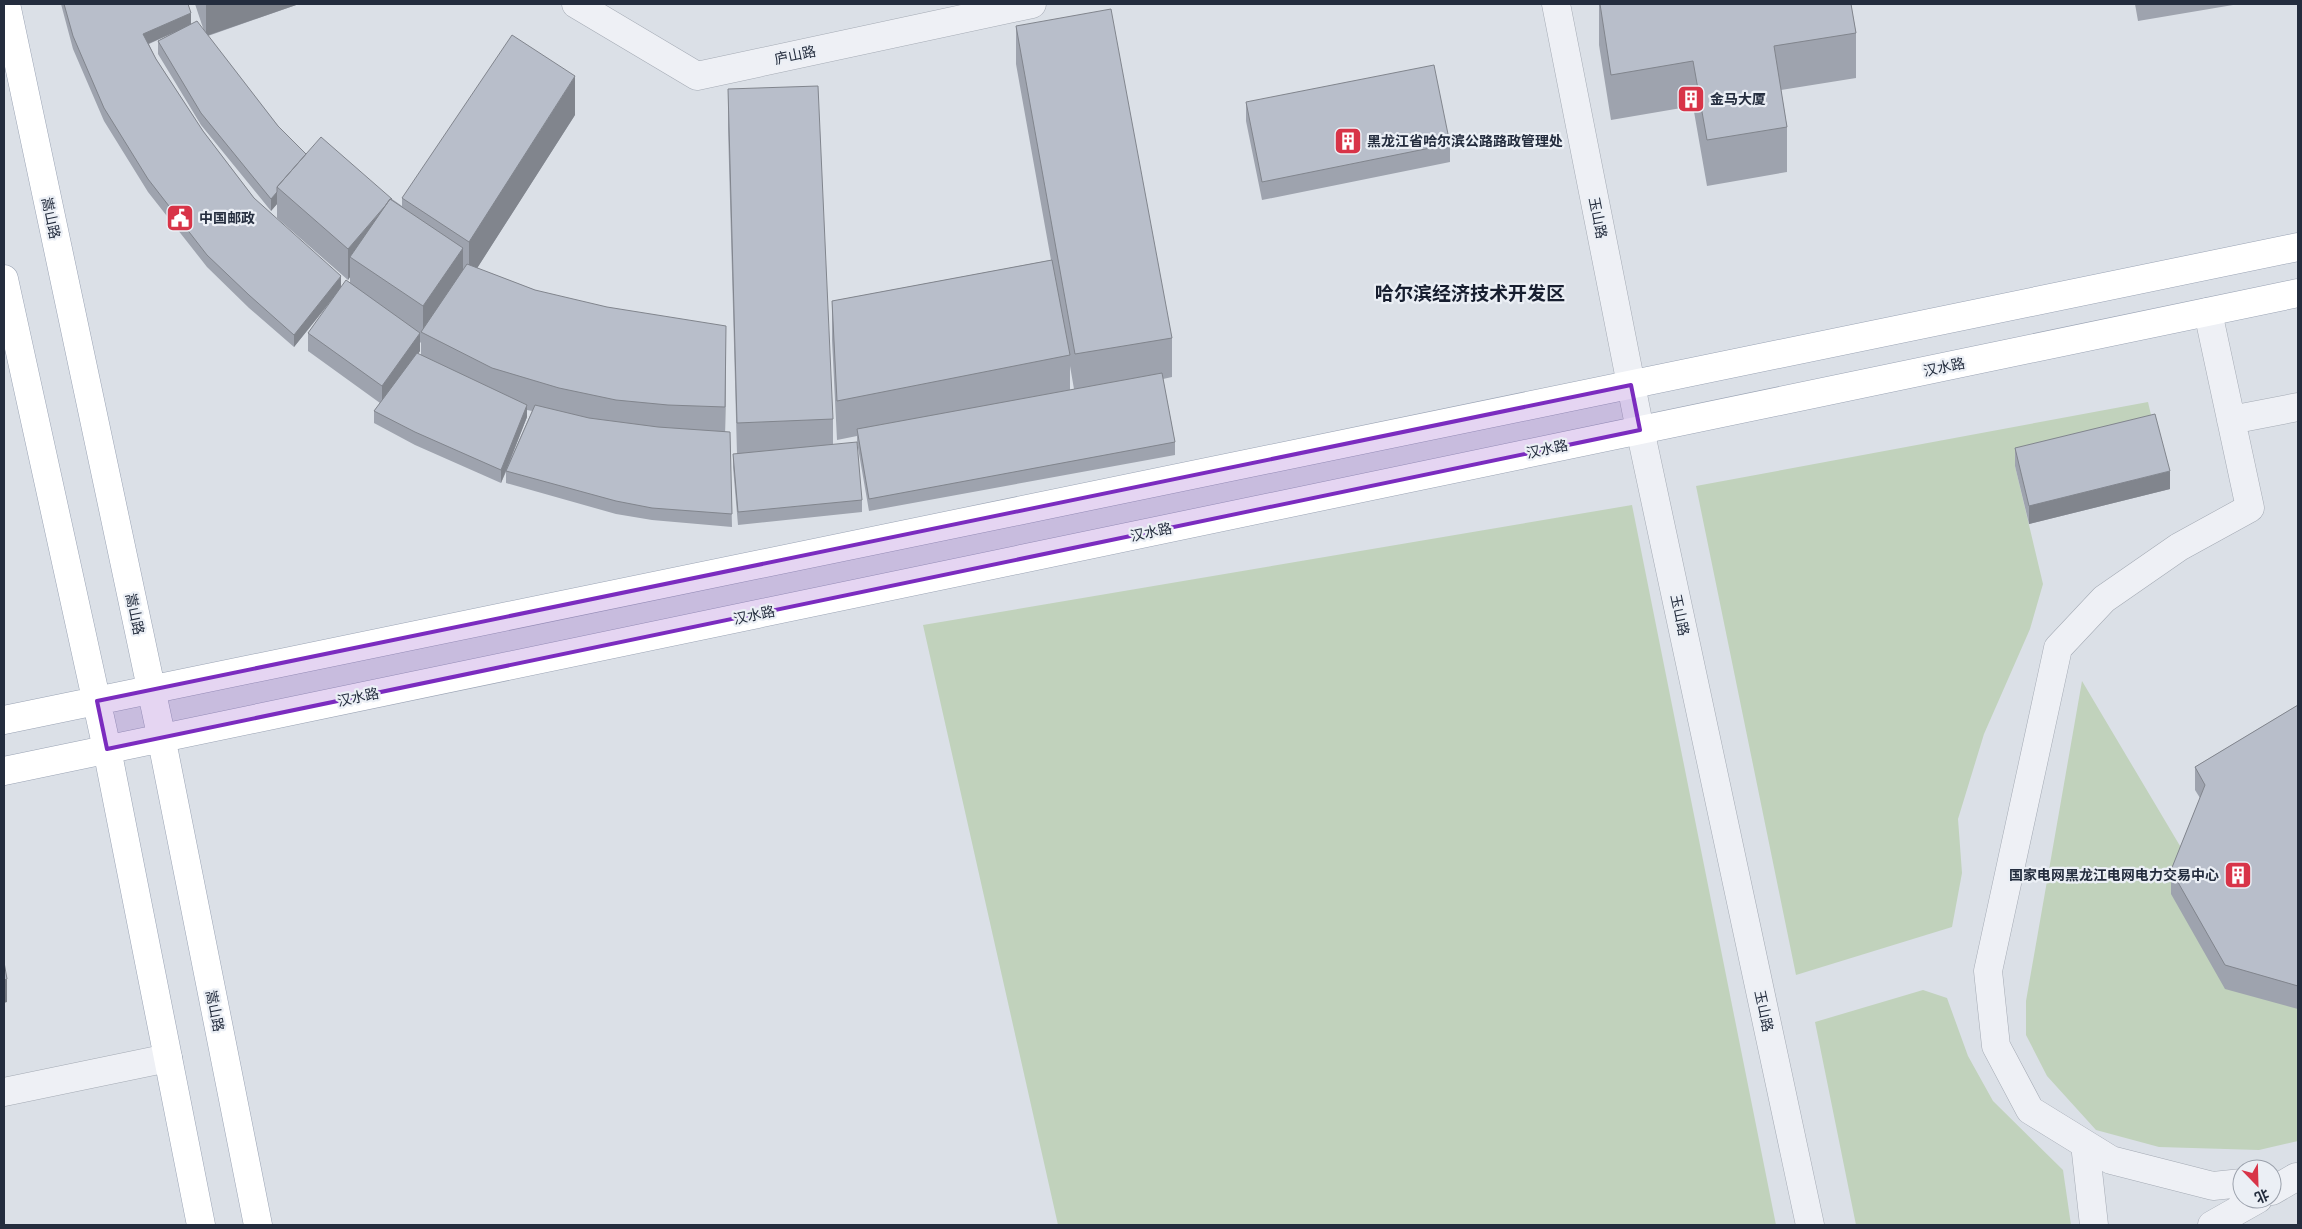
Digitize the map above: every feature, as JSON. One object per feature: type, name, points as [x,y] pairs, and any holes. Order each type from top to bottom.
[{"type":"main road","name":"嵩山路","points":[[6,4],[161,738],[258,1225]]},
{"type":"main road","points":[[4,720],[2298,247]]},
{"type":"main road","points":[[4,279],[107,749],[201,1225]]},
{"type":"main road","name":"汉水路","points":[[4,771],[2298,293]]},
{"type":"street","name":"庐山路","points":[[576,4],[696,76],[1032,4]]},
{"type":"street","name":"玉山路","points":[[1556,4],[1640,430],[1810,1225]]},
{"type":"street","points":[[2208,312],[2250,508],[2179,547],[2104,599],[2058,648],[1988,971],[1996,1046],[2030,1110],[2111,1160],[2213,1186],[2232,1184]]},
{"type":"street","points":[[2231,420],[2298,407]]},
{"type":"street","points":[[4,1092],[168,1058]]},
{"type":"street","points":[[2085,1144],[2094,1225]]},
{"type":"street","points":[[2212,1225],[2240,1209]]},
{"type":"highlighted area","points":[[1631,385],[1640,430],[107,749],[97,701]]},
{"type":"green space","points":[[2148,402],[2155,432],[2015,466],[2043,584],[2030,629],[1984,734],[1958,819],[1962,873],[1952,927],[1796,975],[1696,486]]},
{"type":"green space","points":[[1632,505],[1776,1225],[1058,1225],[923,625]]},
{"type":"green space","points":[[2082,681],[2186,856],[2298,1009],[2298,1141],[2259,1150],[2159,1147],[2096,1130],[2047,1076],[2026,1035],[2026,1001]]},
{"type":"green space","points":[[1923,990],[1947,998],[1968,1056],[1993,1101],[2063,1170],[2071,1225],[1856,1225],[1815,1022]]},
{"type":"building","points":[[64,4],[188,4],[191,13],[143,34],[156,59],[203,131],[254,198],[341,276],[294,335],[207,255],[148,179],[104,108],[73,36]]},
{"type":"building","points":[[1600,4],[1851,4],[1856,33],[1774,46],[1787,127],[1707,140],[1693,61],[1611,75]]},
{"type":"building","points":[[1111,9],[1172,338],[1075,354],[1016,26]]},
{"type":"building","points":[[197,21],[278,126],[306,154],[277,187],[277,192],[271,199],[201,113],[158,41]]},
{"type":"building","points":[[512,35],[575,76],[469,242],[402,198]]},
{"type":"building","name":"黑龙江省哈尔滨公路路政管理处","points":[[1434,65],[1450,144],[1262,182],[1246,102]]},
{"type":"building","points":[[818,86],[833,419],[737,423],[728,89]]},
{"type":"building","points":[[321,137],[392,199],[390,199],[348,249],[277,187]]},
{"type":"building","points":[[390,199],[463,248],[423,306],[350,257]]},
{"type":"building","points":[[1052,260],[1070,355],[837,401],[832,301]]},
{"type":"building","points":[[467,264],[535,290],[607,307],[726,326],[725,407],[668,405],[616,400],[559,388],[492,368],[421,332]]},
{"type":"building","points":[[346,280],[420,333],[382,386],[308,333]]},
{"type":"building","points":[[417,353],[527,405],[501,470],[415,432],[374,411]]},
{"type":"building","points":[[1162,373],[1175,442],[869,499],[857,429]]},
{"type":"building","points":[[535,405],[589,418],[658,427],[730,432],[732,514],[652,508],[616,501],[506,471]]},
{"type":"building","points":[[2155,414],[2170,471],[2029,506],[2015,448]]},
{"type":"building","points":[[857,442],[862,500],[738,512],[733,454]]},
{"type":"building","name":"国家电网黑龙江电网电力交易中心","points":[[2298,705],[2298,986],[2225,965],[2171,870],[2205,785],[2195,767]]},
{"type":"building","points":[[4,962],[7,979],[4,980]]},
{"type":"place","name":"金马大厦","points":[[1691,99]]},
{"type":"place","name":"黑龙江省哈尔滨公路路政管理处","points":[[1348,141]]},
{"type":"place","name":"中国邮政","points":[[180,218]]},
{"type":"place","name":"国家电网黑龙江电网电力交易中心","points":[[2238,875]]},
{"type":"district","name":"哈尔滨经济技术开发区","points":[[1470,293]]}]
